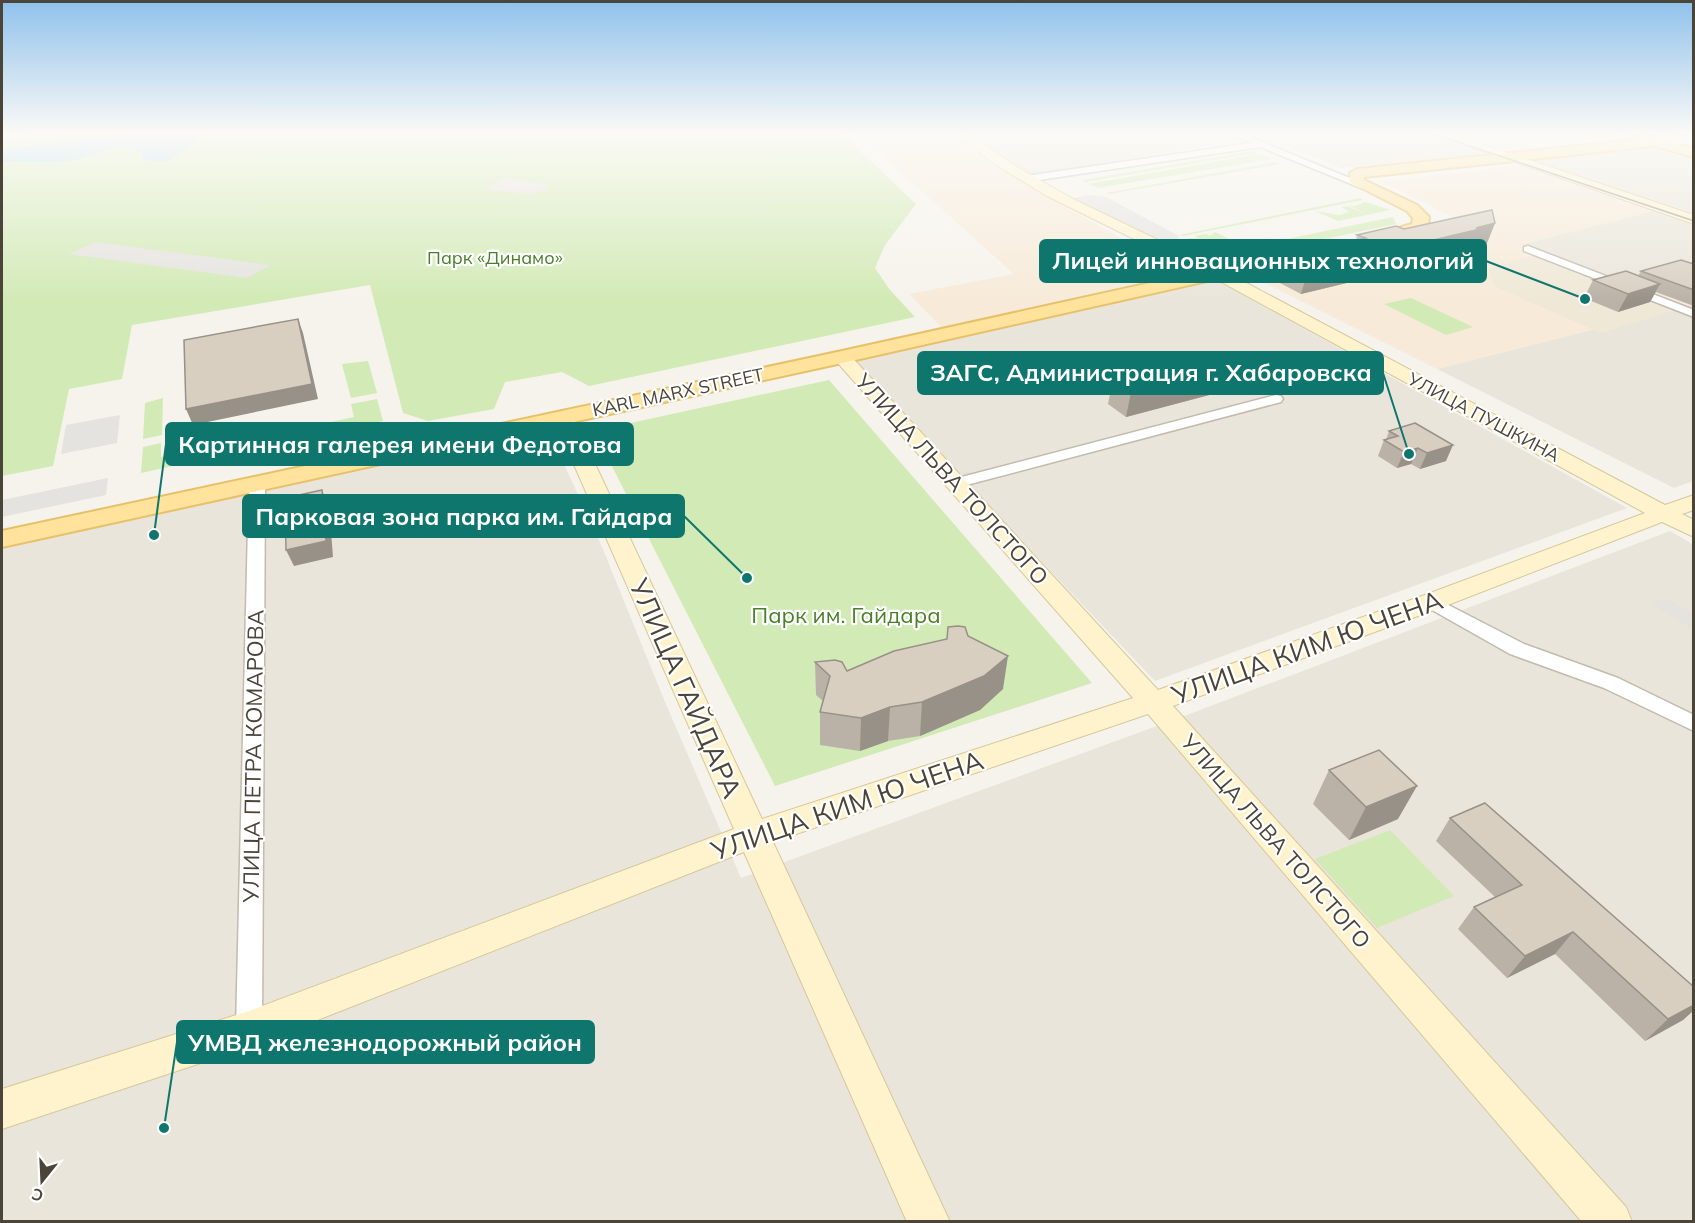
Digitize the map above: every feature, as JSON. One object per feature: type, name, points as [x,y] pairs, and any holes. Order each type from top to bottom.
[{"type":"main road","points":[[1368,240],[1412,231],[1420,225],[1422,220],[1412,208],[1382,189]]},
{"type":"main road","name":"KARL MARX STREET","points":[[2,539],[842,357],[1335,247]]},
{"type":"street","name":"УЛИЦА ПУШКИНА","points":[[1046,189],[1214,273],[1694,530]]},
{"type":"street","points":[[1602,189],[1694,220]]},
{"type":"street","points":[[1528,249],[1694,314]]},
{"type":"street","name":"УЛИЦА ЛЬВА ТОЛСТОГО","points":[[842,357],[1153,702],[1611,1221]]},
{"type":"street","points":[[955,483],[1276,399]]},
{"type":"street","name":"УЛИЦА ГАЙДАРА","points":[[563,417],[928,1221]]},
{"type":"street","name":"УЛИЦА ПЕТРА КОМАРОВА","points":[[249,1029],[257,483]]},
{"type":"street","name":"УЛИЦА КИМ Ю ЧЕНА","points":[[2,1109],[249,1029],[753,835],[1153,702],[1431,602],[1694,502]]},
{"type":"street","points":[[1431,602],[1518,649],[1611,683],[1694,724]]},
{"type":"shaded area","points":[[485,189],[543,189],[534,194]]},
{"type":"shaded area","points":[[920,189],[1035,189],[1182,273],[942,328],[909,294],[1014,274]]},
{"type":"shaded area","points":[[1397,189],[1588,189],[1653,211],[1521,245],[1690,305],[1437,369],[1251,276],[1468,225]]},
{"type":"shaded area","points":[[1620,189],[1693,189],[1693,213]]},
{"type":"shaded area","points":[[1089,195],[1106,197],[1179,236],[1178,242],[1159,245],[1074,198]]},
{"type":"shaded area","points":[[1653,211],[1693,225],[1693,481],[1674,488],[1437,369],[1689,305],[1519,244]]},
{"type":"shaded area","points":[[96,242],[270,265],[247,278],[69,254]]},
{"type":"shaded area","points":[[1536,255],[1676,310],[1601,333],[1496,287],[1488,269]]},
{"type":"shaded area","points":[[1213,279],[1627,508],[1155,681],[849,359]]},
{"type":"shaded area","points":[[120,415],[117,443],[61,454],[66,425]]},
{"type":"shaded area","points":[[547,427],[602,547],[665,702],[741,878],[1187,715],[1670,531],[1694,545],[1693,1221],[2,1221],[2,549]]},
{"type":"shaded area","points":[[108,478],[106,495],[2,517],[2,500]]},
{"type":"shaded area","points":[[1665,598],[1693,614],[1693,629],[1652,605]]},
{"type":"green space","name":"Парк «Динамо»","points":[[2,189],[900,189],[916,204],[885,245],[875,268],[890,290],[915,317],[589,386],[562,372],[505,382],[494,409],[428,421],[403,413],[370,285],[132,325],[122,379],[69,389],[53,466],[2,476]]},
{"type":"green space","points":[[1128,189],[1137,189],[1109,194],[1106,193]]},
{"type":"green space","points":[[1360,198],[1363,200],[1180,235]]},
{"type":"green space","points":[[1365,202],[1391,210],[1338,221],[1315,211],[1339,215],[1349,212],[1342,207],[1347,206],[1367,214],[1348,205],[1355,206]]},
{"type":"green space","points":[[1393,217],[1396,224],[1235,258],[1224,252]]},
{"type":"green space","points":[[1215,232],[1237,243],[1208,249],[1186,238],[1198,238],[1195,236],[1206,234],[1210,236]]},
{"type":"green space","points":[[1411,298],[1473,327],[1446,335],[1384,304]]},
{"type":"green space","points":[[368,361],[377,393],[351,398],[342,364]]},
{"type":"green space","name":"Парк им. Гайдара","points":[[829,380],[1092,683],[775,786],[594,431]]},
{"type":"green space","points":[[163,398],[162,435],[143,439],[145,403]]},
{"type":"green space","points":[[377,399],[383,421],[295,440],[293,430],[354,417],[351,404]]},
{"type":"green space","points":[[161,443],[161,457],[218,445],[218,456],[141,473],[143,447]]},
{"type":"green space","points":[[1390,830],[1454,896],[1377,928],[1315,859]]},
{"type":"building","points":[[1492,210],[1495,223],[1476,228],[1480,229],[1421,243],[1429,246],[1405,251],[1397,248],[1309,267],[1285,256],[1366,238],[1357,235],[1396,226],[1404,229]]},
{"type":"building","points":[[1681,260],[1694,264],[1694,290],[1641,271]]},
{"type":"building","points":[[1626,271],[1660,284],[1628,294],[1593,280]]},
{"type":"building","points":[[298,319],[312,384],[186,409],[184,340]]},
{"type":"building","points":[[1415,423],[1453,445],[1427,453],[1418,448],[1404,452],[1384,440],[1398,436],[1389,431]]},
{"type":"building","points":[[322,490],[326,541],[286,550],[285,498]]},
{"type":"building","points":[[948,627],[965,627],[968,636],[1008,656],[984,676],[922,702],[890,707],[861,718],[820,712],[830,676],[815,662],[835,660],[842,662],[847,671],[894,651],[947,639]]},
{"type":"building","points":[[1379,750],[1417,786],[1366,807],[1329,770]]},
{"type":"building","points":[[1485,803],[1694,987],[1694,1005],[1668,1019],[1573,932],[1525,956],[1474,907],[1522,885],[1450,818]]},
{"type":"tram line","points":[[1599,189],[1694,221]]},
{"type":"place","name":"Лицей инновационных технологий","points":[[1585,299]]},
{"type":"place","name":"ЗАГС, Администрация г. Хабаровска","points":[[1409,454]]},
{"type":"place","name":"Картинная галерея имени Федотова","points":[[154,535]]},
{"type":"place","name":"Парковая зона парка им. Гайдара","points":[[747,578]]},
{"type":"place","name":"УМВД железнодорожный район","points":[[164,1128]]}]
